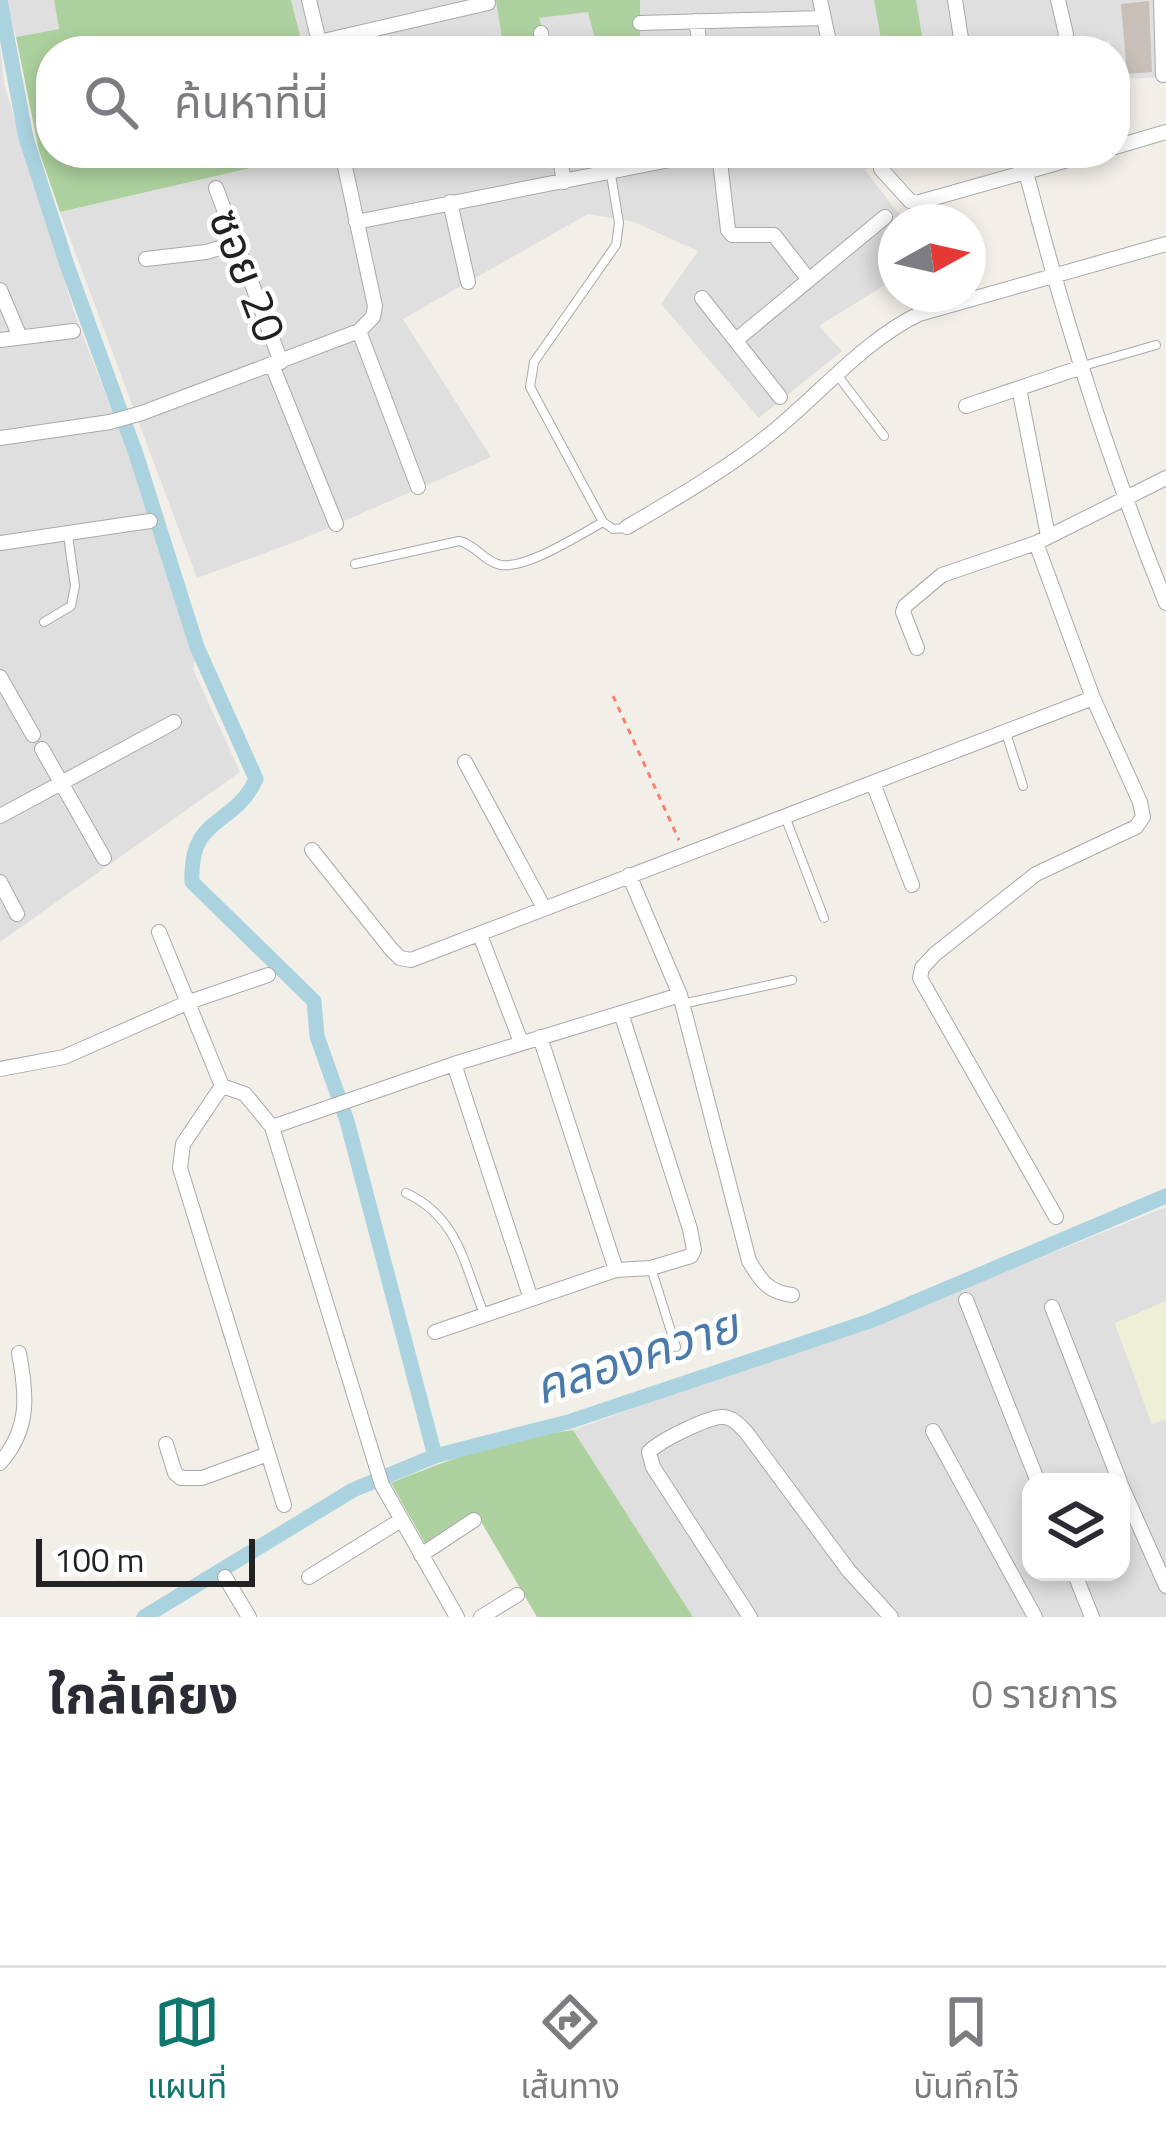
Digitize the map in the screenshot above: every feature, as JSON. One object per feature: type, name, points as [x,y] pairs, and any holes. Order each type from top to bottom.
[{"type":"street","points":[[309,0],[318,36]]},
{"type":"street","points":[[736,0],[739,20]]},
{"type":"street","points":[[820,0],[827,36]]},
{"type":"street","points":[[955,0],[961,36]]},
{"type":"street","points":[[1058,0],[1066,36]]},
{"type":"street","points":[[1161,0],[1162,75]]},
{"type":"street","points":[[359,36],[488,3]]},
{"type":"street","points":[[640,23],[823,18]]},
{"type":"street","points":[[696,21],[698,36]]},
{"type":"street","points":[[1130,142],[1166,132]]},
{"type":"street","points":[[0,438],[142,413],[359,331],[374,317],[374,306],[345,168]]},
{"type":"street","points":[[562,168],[564,182]]},
{"type":"street","points":[[356,222],[641,168]]},
{"type":"street","points":[[721,168],[728,230],[742,236],[774,235],[809,280]]},
{"type":"street","points":[[881,169],[916,203],[1040,168]]},
{"type":"street","points":[[1026,172],[1053,276],[1124,498],[1166,603]]},
{"type":"street","name":"ซอย 20","points":[[216,188],[336,524]]},
{"type":"street","points":[[450,202],[468,282]]},
{"type":"street","points":[[736,340],[878,223]]},
{"type":"street","points":[[146,259],[237,243]]},
{"type":"street","points":[[627,527],[710,479],[777,428],[893,326],[919,314],[1166,244]]},
{"type":"street","points":[[0,290],[20,338]]},
{"type":"street","points":[[702,298],[780,397]]},
{"type":"street","points":[[0,340],[73,331]]},
{"type":"street","points":[[359,331],[418,488]]},
{"type":"street","points":[[966,406],[1082,367]]},
{"type":"street","points":[[1019,388],[1042,539],[1093,698],[1143,817],[1136,827],[1036,874],[935,954],[922,968],[920,978],[1056,1217]]},
{"type":"street","points":[[917,648],[905,606],[943,575],[1042,539],[1166,478]]},
{"type":"street","points":[[0,543],[150,521]]},
{"type":"street","points":[[0,677],[33,735]]},
{"type":"street","points":[[312,850],[400,958],[423,957],[1093,698]]},
{"type":"street","points":[[0,816],[174,722]]},
{"type":"street","points":[[42,749],[104,858]]},
{"type":"street","points":[[465,762],[544,908]]},
{"type":"street","points":[[872,783],[912,885]]},
{"type":"street","points":[[629,875],[681,999],[749,1261],[762,1284],[792,1295]]},
{"type":"street","points":[[0,882],[17,914]]},
{"type":"street","points":[[159,932],[222,1086],[245,1094],[272,1126],[382,1485],[457,1617]]},
{"type":"street","points":[[480,935],[521,1042]]},
{"type":"street","points":[[0,1069],[64,1057],[189,1002],[268,975]]},
{"type":"street","points":[[272,1126],[521,1042],[681,999]]},
{"type":"street","points":[[435,1332],[616,1270],[651,1268],[691,1256],[694,1250],[621,1012]]},
{"type":"street","points":[[540,1037],[616,1270]]},
{"type":"street","points":[[454,1064],[531,1299]]},
{"type":"street","points":[[222,1086],[179,1156],[284,1505]]},
{"type":"street","points":[[966,1300],[1035,1473]]},
{"type":"street","points":[[1052,1307],[1116,1473]]},
{"type":"street","points":[[0,1463],[23,1423],[26,1394],[19,1353]]},
{"type":"street","points":[[750,1617],[653,1467],[649,1452],[659,1442],[722,1417],[736,1420],[849,1571],[890,1617]]},
{"type":"street","points":[[933,1431],[1034,1617]]},
{"type":"street","points":[[166,1444],[175,1473],[190,1479],[268,1454]]},
{"type":"street","points":[[1130,1506],[1166,1586]]},
{"type":"street","points":[[309,1577],[401,1520]]},
{"type":"street","points":[[421,1555],[474,1520]]},
{"type":"street","points":[[225,1576],[248,1616]]},
{"type":"street","points":[[1078,1581],[1092,1617]]},
{"type":"street","points":[[481,1617],[517,1594]]},
{"type":"lane","points":[[611,175],[619,223],[616,245],[530,372],[530,387],[602,522],[613,529],[627,527]]},
{"type":"lane","points":[[1082,367],[1156,345]]},
{"type":"lane","points":[[838,376],[884,436]]},
{"type":"lane","points":[[355,564],[459,541],[491,562],[514,565],[602,522]]},
{"type":"lane","points":[[44,622],[64,614],[74,595],[68,533]]},
{"type":"lane","points":[[1005,731],[1023,786]]},
{"type":"lane","points":[[786,819],[824,918]]},
{"type":"lane","points":[[681,999],[792,980]]},
{"type":"lane","points":[[406,1193],[428,1203],[447,1222],[484,1315]]},
{"type":"lane","points":[[651,1268],[676,1347]]},
{"type":"path","points":[[613,696],[685,853]]},
{"type":"shaded area","points":[[6,0],[54,0],[59,29],[16,37]]},
{"type":"shaded area","points":[[291,0],[1166,0],[1166,77],[1130,79],[1130,36],[300,36]]},
{"type":"shaded area","points":[[0,44],[4,84],[77,321],[201,636],[193,669],[240,772],[0,942]]},
{"type":"shaded area","points":[[251,168],[870,168],[865,170],[891,204],[878,204],[878,289],[819,326],[842,351],[759,418],[661,304],[698,251],[634,222],[588,214],[403,319],[491,457],[305,538],[197,578],[60,212]]},
{"type":"shaded area","points":[[1166,1207],[1166,1301],[1115,1324],[1152,1424],[1166,1419],[1166,1617],[693,1617],[573,1430],[958,1291]]},
{"type":"green space","points":[[54,0],[291,0],[300,36],[36,36],[36,136],[16,37],[59,29]]},
{"type":"green space","points":[[496,0],[640,0],[640,36],[594,36],[588,12],[539,18],[545,36],[502,36]]},
{"type":"green space","points":[[874,0],[916,0],[922,36],[881,36]]},
{"type":"green space","points":[[45,168],[251,168],[60,212]]},
{"type":"green space","points":[[1166,1301],[1166,1419],[1152,1424],[1115,1323]]},
{"type":"green space","points":[[573,1430],[693,1617],[537,1617],[476,1513],[426,1545],[391,1483],[481,1450]]},
{"type":"building","points":[[1149,1],[1152,72],[1130,74],[1130,36],[1124,36],[1121,4]]},
{"type":"waterway","points":[[0,0],[26,138],[67,265],[136,454],[197,647],[256,779],[247,795],[205,832],[193,860],[192,882],[314,1001],[317,1036],[347,1121],[435,1456]]},
{"type":"waterway","name":"คลองควาย","points":[[144,1617],[353,1490],[435,1456],[568,1422],[870,1321],[1166,1196]]}]
